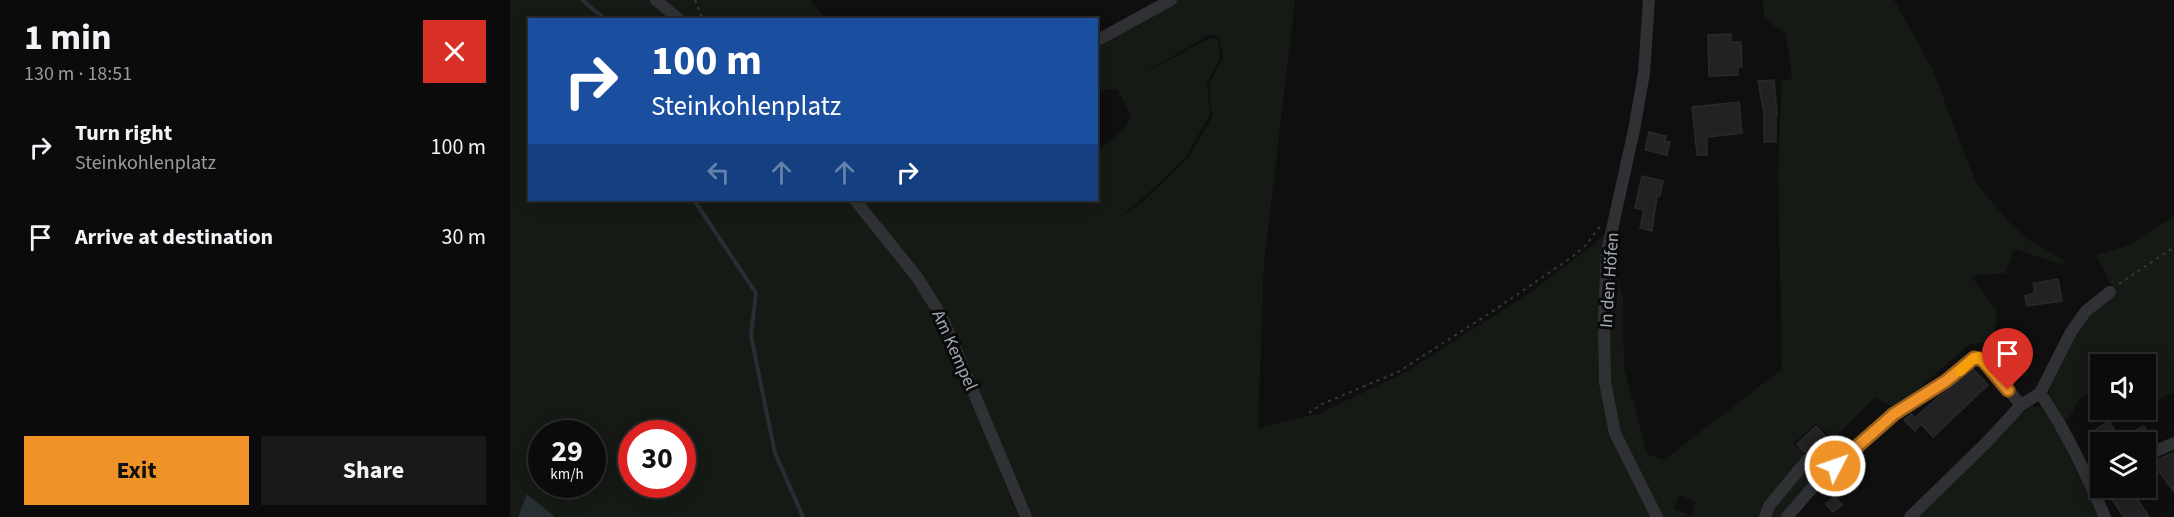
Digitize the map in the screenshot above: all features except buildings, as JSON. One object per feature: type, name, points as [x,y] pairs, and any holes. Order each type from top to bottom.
[{"type":"street","points":[[656,0],[678,18]]},
{"type":"street","points":[[1098,39],[1171,0]]},
{"type":"street","name":"In den Höfen","points":[[1649,0],[1644,73],[1607,252],[1604,323],[1605,382],[1615,433],[1656,517]]},
{"type":"street","name":"Am Kempel","points":[[856,201],[917,277],[942,317],[1026,517]]},
{"type":"street","points":[[1910,517],[1986,443],[2021,405],[2040,393],[2071,332],[2086,311],[2110,292]]},
{"type":"street","points":[[1787,517],[1820,479],[1894,414],[1946,381],[1974,358],[1983,360],[2021,405]]},
{"type":"street","points":[[2040,393],[2090,477]]},
{"type":"street","points":[[2156,451],[2174,443]]},
{"type":"street","points":[[1765,517],[1769,506],[1808,459]]},
{"type":"street","points":[[2100,498],[2105,517]]},
{"type":"path","points":[[694,0],[702,18]]},
{"type":"path","points":[[1309,413],[1322,404],[1398,372],[1487,315],[1572,257],[1586,245],[1603,223]]},
{"type":"path","points":[[2110,292],[2174,247]]},
{"type":"shaded area","points":[[510,0],[810,0],[826,18],[528,18],[528,201],[853,201],[929,301],[956,358],[1018,517],[510,517]]},
{"type":"shaded area","points":[[1177,0],[1295,0],[1264,263],[1258,428],[1320,413],[1408,371],[1528,294],[1592,246],[1605,233],[1623,299],[1624,367],[1647,454],[1664,460],[1782,369],[1778,174],[1782,80],[1792,79],[1786,34],[1764,18],[1763,0],[1894,0],[1932,68],[1976,183],[2009,222],[2027,239],[2064,260],[2064,265],[2014,249],[2006,273],[1971,276],[1997,311],[1994,342],[1970,344],[1896,409],[1875,397],[1833,439],[1816,423],[1794,443],[1819,474],[1780,517],[1030,517],[955,336],[858,201],[1098,201],[1098,149],[1123,131],[1131,115],[1117,89],[1098,89],[1098,43]],"holes":[[[1210,34],[1219,37],[1223,58],[1209,84],[1212,117],[1188,158],[1140,204],[1117,218],[1139,202],[1185,158],[1210,115],[1207,83],[1220,59],[1218,39],[1210,38],[1144,73]],[[1679,494],[1695,502],[1692,516],[1674,509]]]},
{"type":"shaded area","points":[[2174,216],[2174,392],[2156,401],[2156,354],[2090,354],[2090,393],[2082,396],[2065,424],[2049,395],[2049,386],[2076,332],[2114,290],[2096,255],[2129,245]]},
{"type":"shaded area","points":[[2032,406],[2045,408],[2081,476],[2099,517],[1917,517],[2014,419]]},
{"type":"shaded area","points":[[527,494],[528,498],[532,498],[555,517],[518,517]]},
{"type":"waterway","points":[[582,0],[604,18]]},
{"type":"waterway","points":[[695,201],[756,293],[751,336],[775,453],[803,517]]},
{"type":"slow traffic","points":[[1960,371],[1974,358],[1979,357],[1993,372]]},
{"type":"route","points":[[1835,466],[1894,414],[1946,381],[1974,358],[1979,357],[1983,360],[2008,390]]}]
